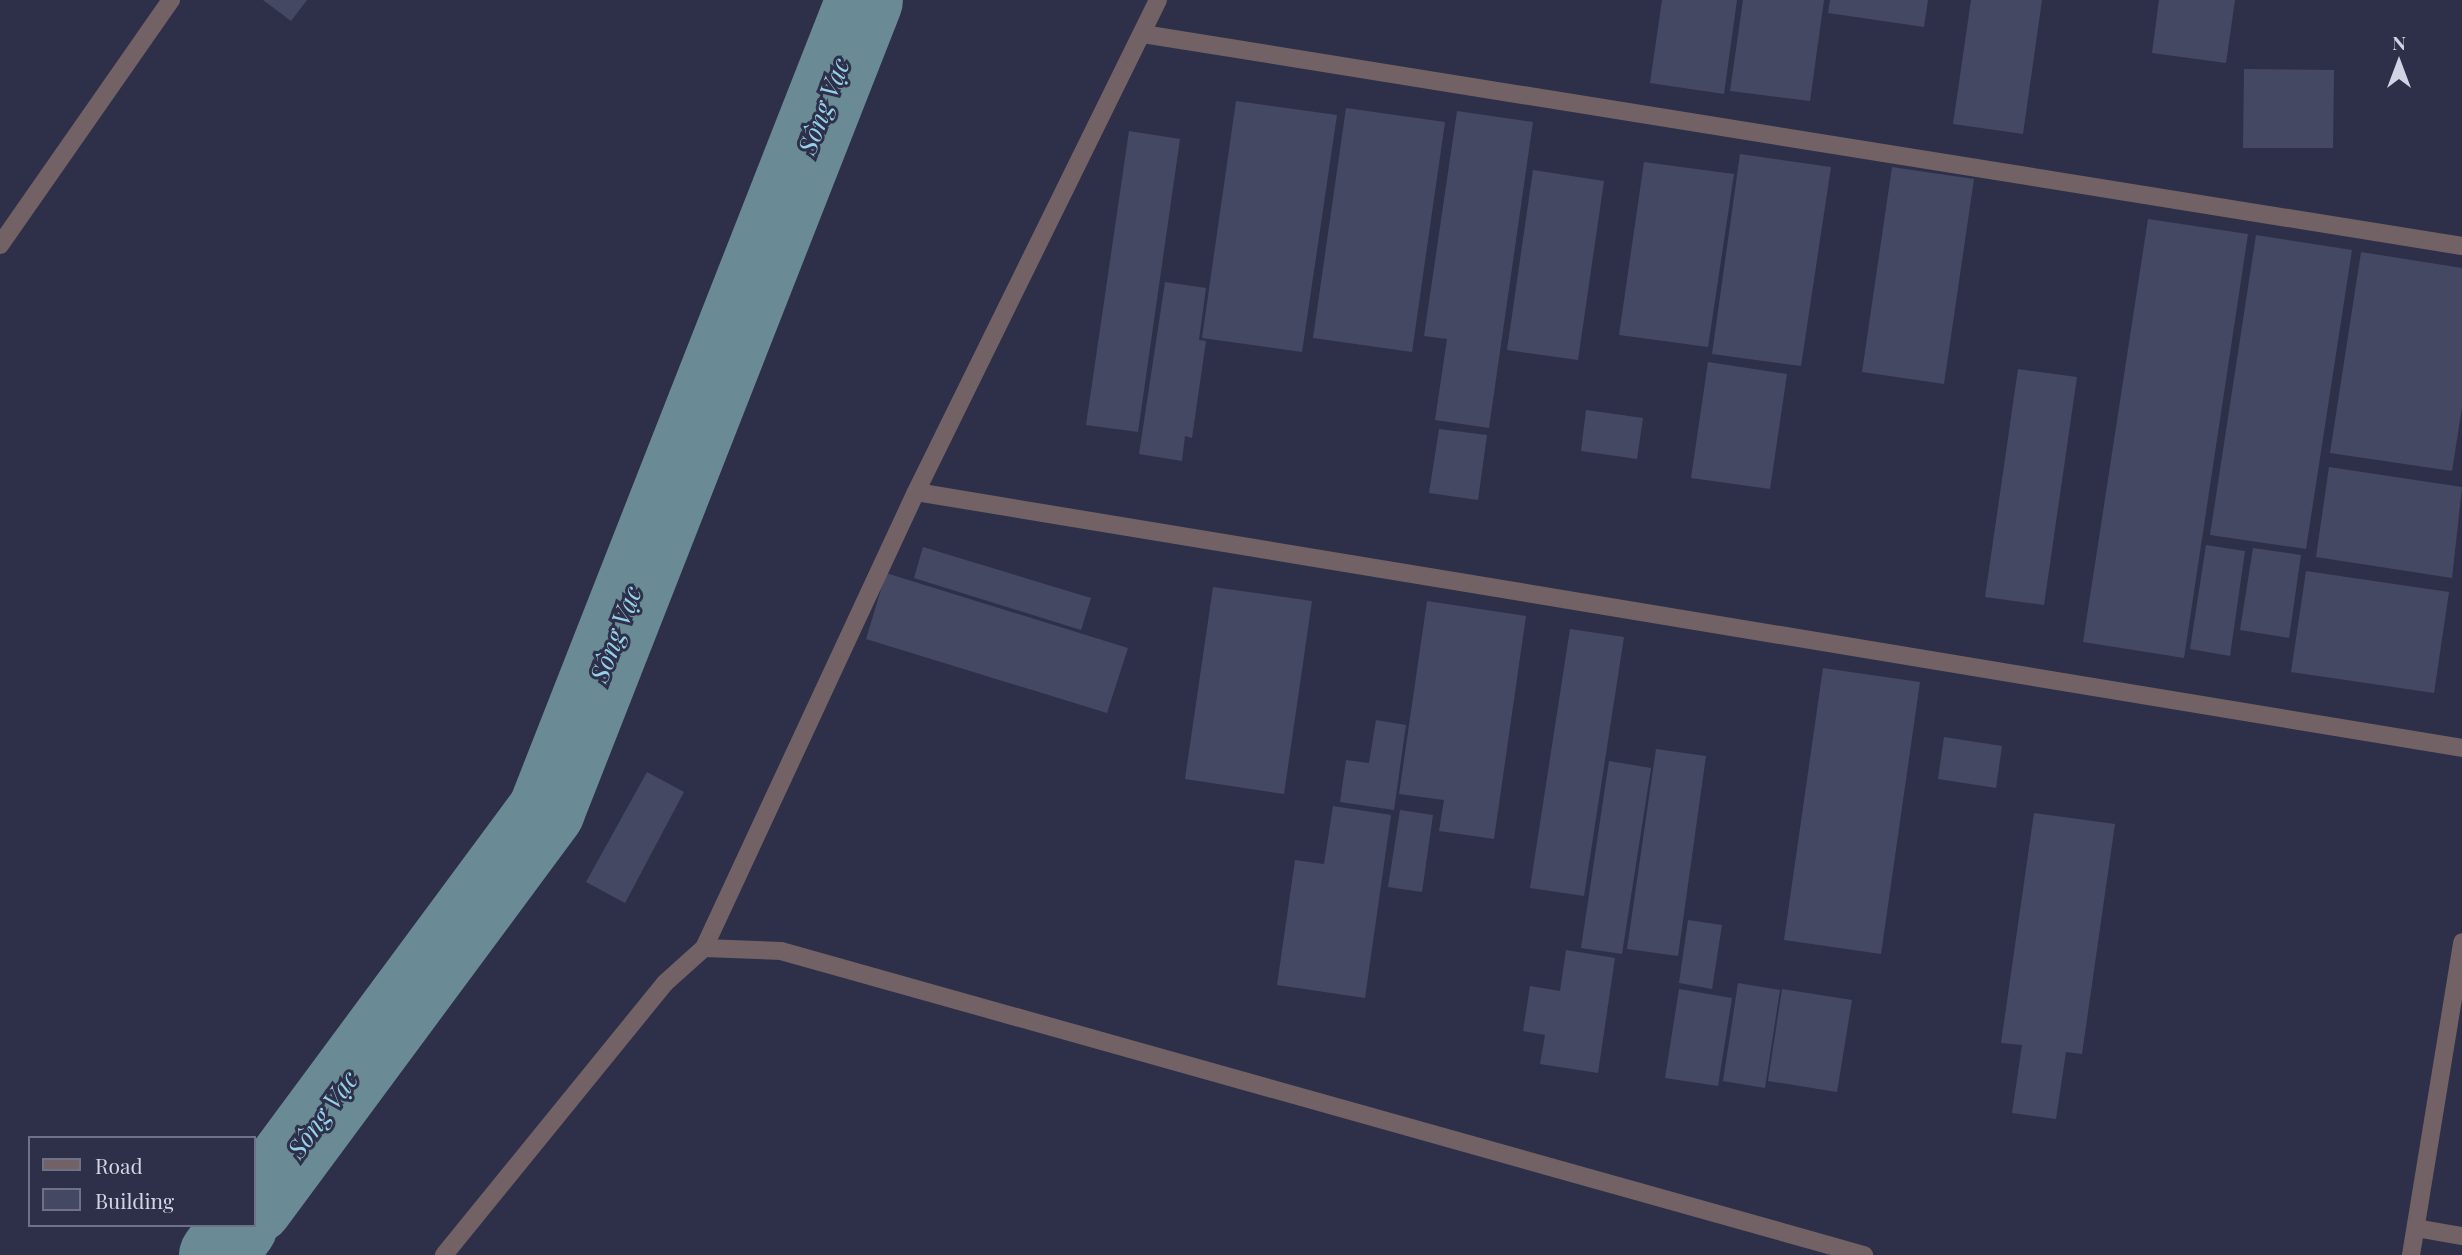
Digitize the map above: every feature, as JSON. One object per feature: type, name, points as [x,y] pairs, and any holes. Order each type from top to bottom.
[{"type":"street","points":[[0,245],[171,0]]},
{"type":"street","points":[[444,1255],[665,984],[704,948],[916,492],[1158,0]]},
{"type":"street","points":[[1143,34],[2462,246]]},
{"type":"street","points":[[916,492],[2462,748]]},
{"type":"street","points":[[2411,1255],[2462,942]]},
{"type":"street","points":[[704,948],[781,951],[1864,1255]]},
{"type":"street","points":[[2416,1228],[2462,1236]]},
{"type":"building","points":[[263,0],[307,0],[291,21]]},
{"type":"building","points":[[1662,0],[1737,0],[1724,94],[1650,83]]},
{"type":"building","points":[[1743,0],[1824,0],[1810,101],[1730,91]]},
{"type":"building","points":[[1830,0],[1928,0],[1924,27],[1828,13]]},
{"type":"building","points":[[1971,0],[2042,0],[2023,134],[1953,124]]},
{"type":"building","points":[[2159,0],[2235,0],[2226,63],[2152,53]]},
{"type":"building","points":[[2244,69],[2334,70],[2333,148],[2243,148]]},
{"type":"building","points":[[1236,101],[1337,115],[1302,352],[1202,338]]},
{"type":"building","points":[[1346,108],[1445,122],[1412,352],[1313,338]]},
{"type":"building","points":[[1457,111],[1533,122],[1489,428],[1435,420],[1447,339],[1424,336]]},
{"type":"building","points":[[1129,131],[1180,139],[1138,432],[1086,425]]},
{"type":"building","points":[[1740,154],[1831,167],[1801,366],[1712,354]]},
{"type":"building","points":[[1644,162],[1734,174],[1708,347],[1619,335]]},
{"type":"building","points":[[1892,167],[1974,179],[1944,384],[1862,372]]},
{"type":"building","points":[[1533,170],[1604,181],[1578,360],[1507,350]]},
{"type":"building","points":[[2148,219],[2248,234],[2184,658],[2083,642]]},
{"type":"building","points":[[2256,235],[2352,250],[2306,549],[2210,535]]},
{"type":"building","points":[[2361,252],[2462,268],[2462,407],[2452,471],[2330,453]]},
{"type":"building","points":[[1165,282],[1206,288],[1199,340],[1206,341],[1192,438],[1185,436],[1182,461],[1139,454]]},
{"type":"building","points":[[1708,362],[1787,374],[1770,489],[1691,478]]},
{"type":"building","points":[[2018,369],[2077,377],[2044,605],[1985,597]]},
{"type":"building","points":[[1586,410],[1643,418],[1637,459],[1581,451]]},
{"type":"building","points":[[1439,429],[1487,435],[1478,500],[1429,493]]},
{"type":"building","points":[[2329,467],[2462,487],[2452,578],[2316,557]]},
{"type":"building","points":[[2206,545],[2245,551],[2230,656],[2190,649]]},
{"type":"building","points":[[923,547],[1091,598],[1081,630],[914,578]]},
{"type":"building","points":[[2253,548],[2301,555],[2289,638],[2240,630]]},
{"type":"building","points":[[2306,571],[2449,592],[2434,693],[2291,672]]},
{"type":"building","points":[[886,573],[1128,648],[1107,713],[866,639]]},
{"type":"building","points":[[1213,587],[1312,601],[1284,794],[1185,779]]},
{"type":"building","points":[[1427,601],[1526,616],[1494,839],[1439,831],[1444,800],[1399,794]]},
{"type":"building","points":[[1570,629],[1624,637],[1584,896],[1530,888]]},
{"type":"building","points":[[1823,668],[1920,682],[1881,954],[1784,940]]},
{"type":"building","points":[[1376,720],[1406,725],[1394,810],[1340,802],[1346,760],[1369,763]]},
{"type":"building","points":[[1944,737],[2002,746],[1996,788],[1938,779]]},
{"type":"building","points":[[1656,749],[1706,756],[1678,956],[1627,949]]},
{"type":"building","points":[[1609,761],[1651,768],[1622,954],[1581,948]]},
{"type":"building","points":[[647,772],[684,792],[625,903],[586,882]]},
{"type":"building","points":[[1333,806],[1391,815],[1365,998],[1277,985],[1295,860],[1324,864]]},
{"type":"building","points":[[1400,810],[1433,815],[1422,892],[1388,887]]},
{"type":"building","points":[[2034,813],[2115,824],[2082,1054],[2066,1052],[2056,1119],[2012,1113],[2022,1045],[2001,1043]]},
{"type":"building","points":[[1688,920],[1722,925],[1712,989],[1679,983]]},
{"type":"building","points":[[1566,950],[1615,958],[1598,1073],[1540,1064],[1545,1035],[1523,1031],[1530,986],[1560,991]]},
{"type":"building","points":[[1738,983],[1780,990],[1765,1088],[1723,1081]]},
{"type":"building","points":[[1679,989],[1732,998],[1718,1086],[1665,1078]]},
{"type":"building","points":[[1782,989],[1852,1000],[1837,1092],[1768,1081]]},
{"type":"waterway","name":"Sông Vạc","points":[[256,1202],[546,810],[864,0]]},
{"type":"waterway","name":"Sông Vạc","points":[[217,1255],[238,1227]]}]
